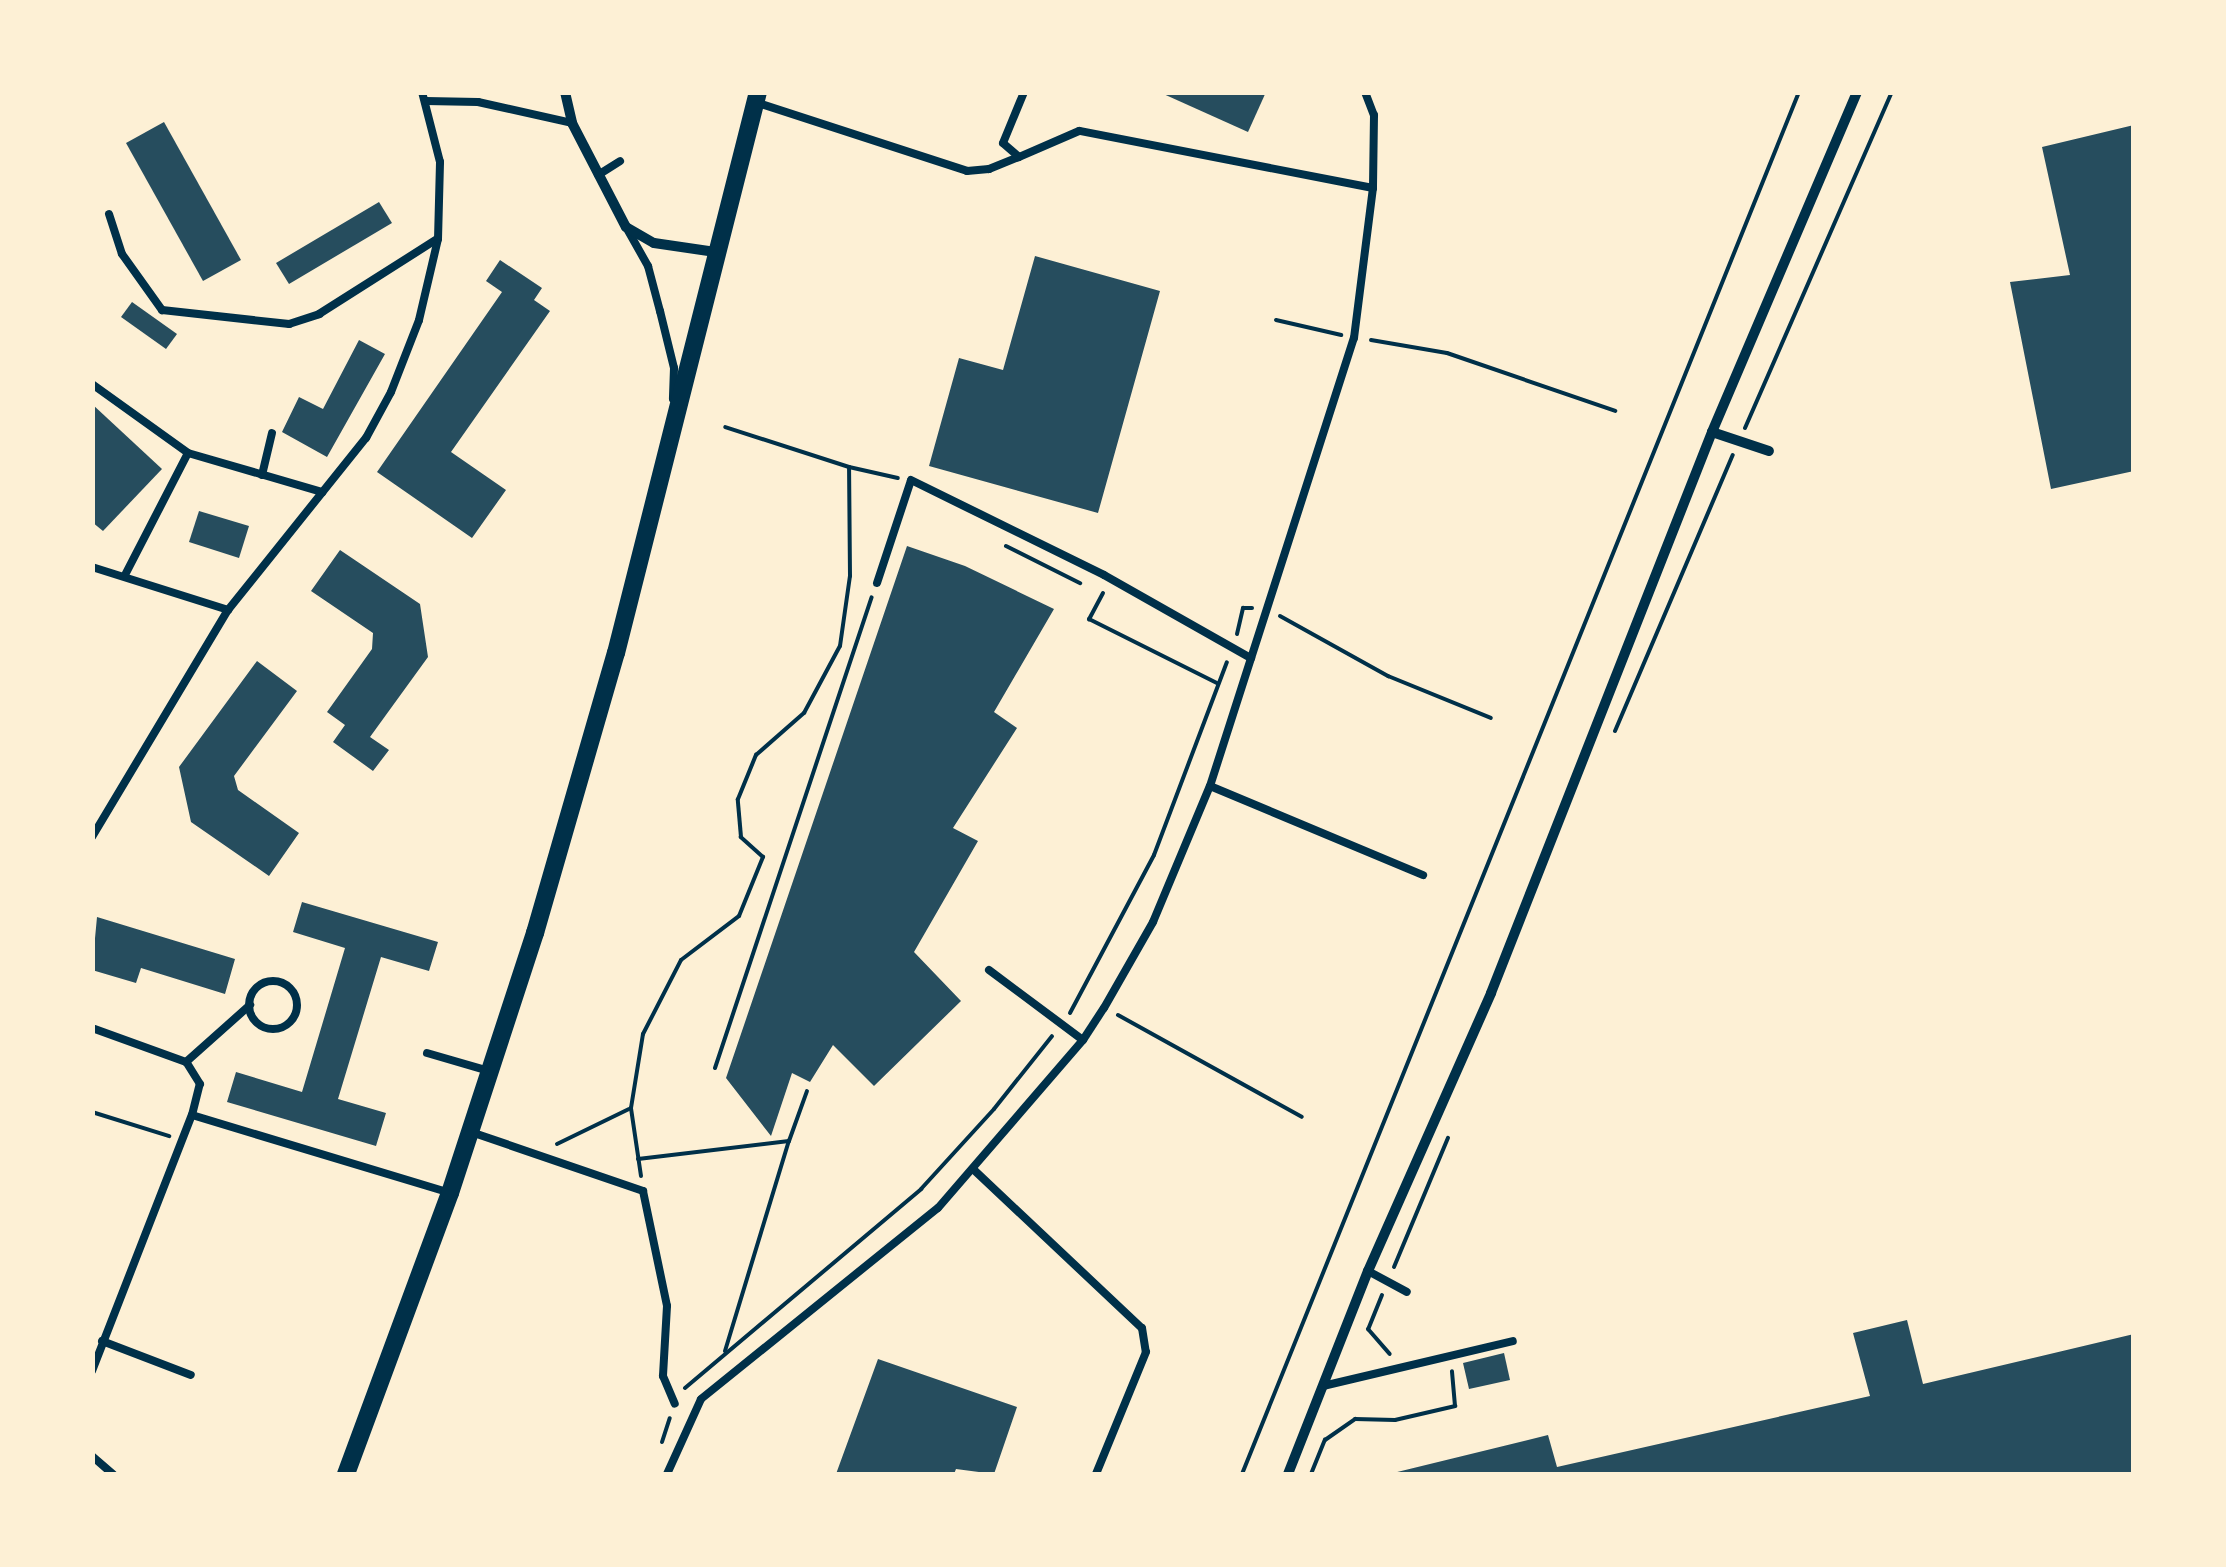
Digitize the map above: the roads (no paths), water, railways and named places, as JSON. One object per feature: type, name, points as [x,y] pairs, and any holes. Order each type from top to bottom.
[{"type":"street","points":[[565,92],[572,123],[626,227],[654,242],[716,252]]},
{"type":"street","points":[[1288,1474],[1368,1271],[1491,992],[1712,432],[1857,92]]},
{"type":"street","points":[[346,1474],[450,1193],[535,933],[616,654],[672,419],[756,98]]},
{"type":"street","points":[[1712,432],[1770,451]]},
{"type":"lane","points":[[1020,157],[1003,143],[1024,92]]},
{"type":"lane","points":[[668,1474],[701,1399],[716,1384],[938,1208],[1083,1040],[1153,922],[1210,786],[1354,338],[1373,188],[1375,133],[1365,92]]},
{"type":"lane","points":[[92,837],[228,610],[366,438],[391,392],[419,320],[438,239],[440,162],[424,97],[478,102],[572,123]]},
{"type":"lane","points":[[756,98],[966,171],[990,169],[1079,132],[1373,188]]},
{"type":"lane","points":[[598,175],[620,161]]},
{"type":"lane","points":[[109,214],[122,254],[162,310],[289,324],[318,314],[438,239]]},
{"type":"lane","points":[[626,227],[648,266],[674,368],[672,419]]},
{"type":"lane","points":[[92,384],[188,453],[322,492]]},
{"type":"lane","points":[[262,474],[272,433]]},
{"type":"lane","points":[[125,575],[188,453]]},
{"type":"lane","points":[[877,584],[911,480],[1014,528],[1250,658]]},
{"type":"lane","points":[[92,567],[228,610]]},
{"type":"lane","points":[[1210,786],[1423,875]]},
{"type":"lane","points":[[989,970],[1083,1040]]},
{"type":"lane","points":[[186,1062],[240,1009],[250,1005],[256,990],[276,982],[291,990],[297,1008],[290,1022],[268,1028],[256,1022],[250,1005]]},
{"type":"lane","points":[[92,1028],[186,1062],[200,1084],[192,1115],[92,1371]]},
{"type":"lane","points":[[427,1052],[489,1072]]},
{"type":"lane","points":[[192,1115],[450,1193]]},
{"type":"lane","points":[[470,1131],[643,1191],[667,1306],[663,1376],[674,1404]]},
{"type":"lane","points":[[972,1169],[1142,1328],[1146,1352],[1096,1474]]},
{"type":"lane","points":[[1368,1271],[1407,1292]]},
{"type":"lane","points":[[102,1341],[191,1375]]},
{"type":"lane","points":[[1324,1386],[1513,1341]]},
{"type":"lane","points":[[92,1456],[113,1474]]}]
